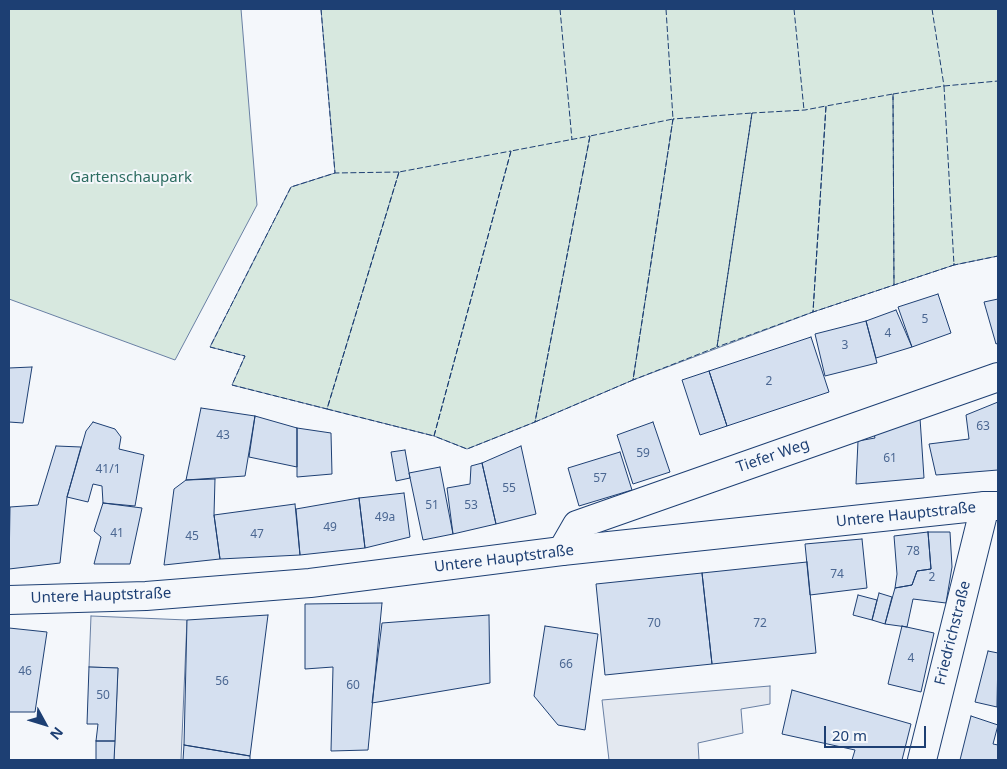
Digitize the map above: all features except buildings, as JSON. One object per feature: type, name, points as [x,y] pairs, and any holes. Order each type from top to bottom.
[{"type":"main road","name":"Tiefer Weg","points":[[562,551],[577,525],[998,377]]},
{"type":"main road","name":"Untere Hauptstraße","points":[[9,600],[146,596],[310,583],[562,551],[992,506]]},
{"type":"main road","name":"Friedrichstraße","points":[[922,760],[992,506]]},
{"type":"green space","name":"Gartenschaupark","points":[[9,9],[241,9],[257,205],[175,360],[9,299]]},
{"type":"green space","points":[[321,9],[998,9],[998,256],[954,265],[813,312],[633,380],[467,449],[434,436],[232,385],[245,356],[210,347],[291,187],[335,173]]},
{"type":"shaded area","points":[[91,616],[187,620],[181,760],[114,760],[118,668],[89,667]]},
{"type":"shaded area","points":[[770,686],[770,704],[741,709],[743,733],[698,743],[699,760],[609,760],[602,700]]},
{"type":"fence","points":[[321,9],[335,173]]},
{"type":"fence","points":[[560,9],[572,140]]},
{"type":"fence","points":[[666,9],[674,119]]},
{"type":"fence","points":[[794,9],[804,110]]},
{"type":"fence","points":[[932,9],[944,86]]},
{"type":"fence","points":[[944,86],[998,81]]},
{"type":"fence","points":[[944,86],[954,265],[894,285],[893,94],[944,86]]},
{"type":"fence","points":[[893,94],[894,285],[813,312],[826,106],[893,94]]},
{"type":"fence","points":[[826,106],[813,312],[717,347],[752,113],[805,110],[826,106]]},
{"type":"fence","points":[[752,113],[717,347],[633,380],[673,119],[752,113]]},
{"type":"fence","points":[[673,119],[633,380],[535,422],[590,136],[673,119]]},
{"type":"fence","points":[[590,136],[535,422],[467,449],[434,436],[511,151],[590,136]]},
{"type":"fence","points":[[511,151],[434,436],[327,409],[399,172],[511,151]]},
{"type":"fence","points":[[399,172],[327,409],[232,385],[245,356],[210,347],[291,187],[335,173],[399,172]]},
{"type":"fence","points":[[954,263],[954,265],[998,256]]}]
